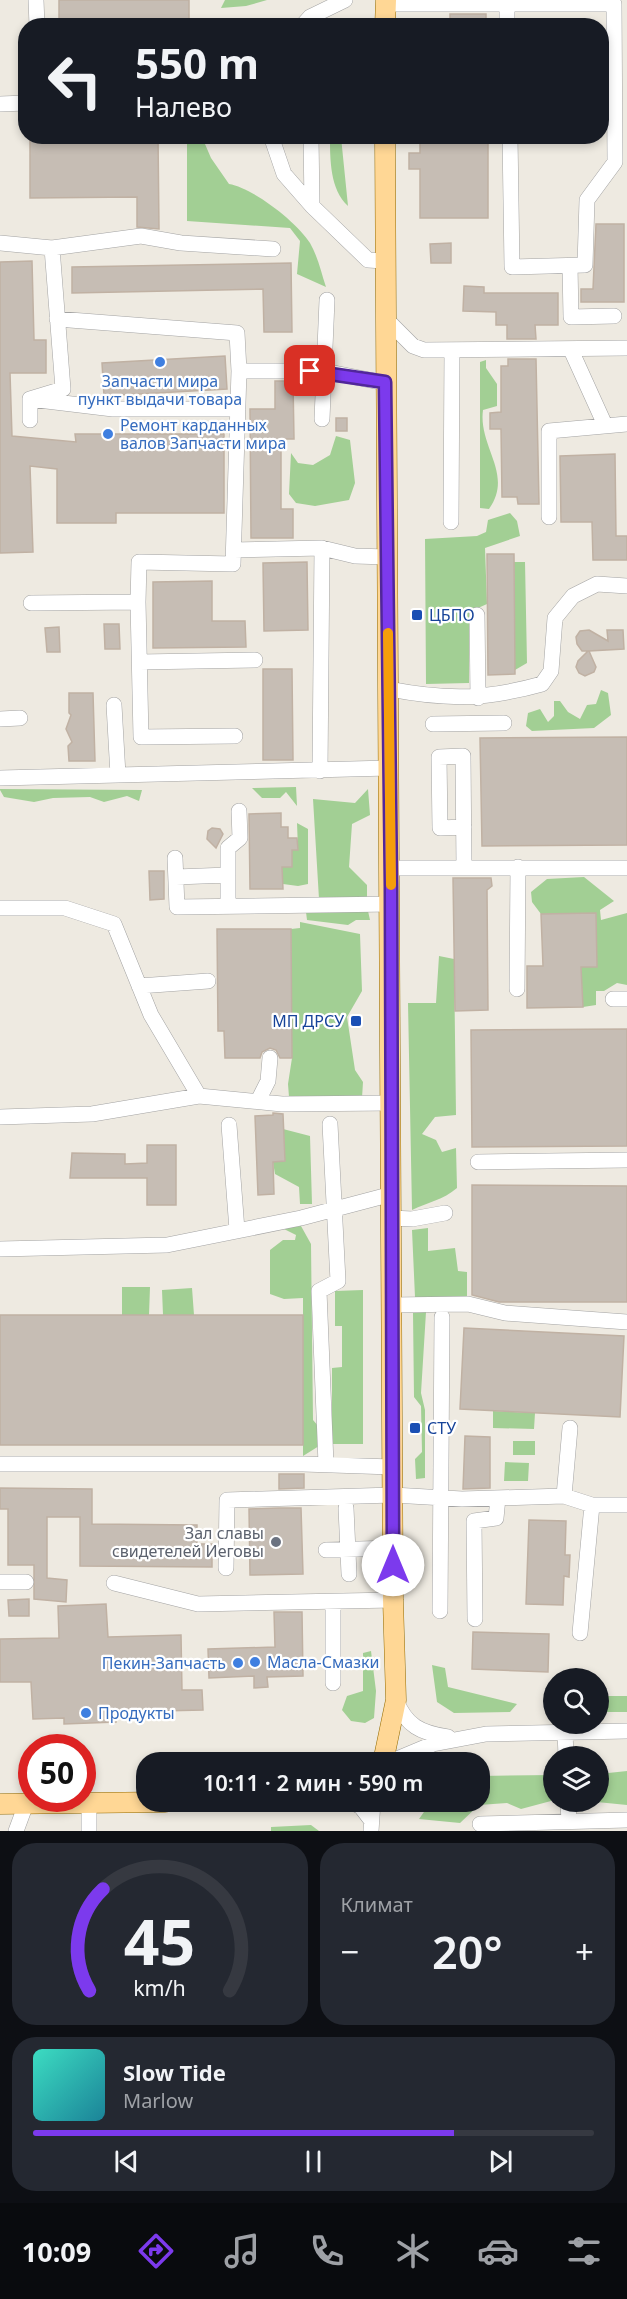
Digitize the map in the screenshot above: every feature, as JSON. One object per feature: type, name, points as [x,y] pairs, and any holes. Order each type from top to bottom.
[{"type":"main road","points":[[385,18],[386,2]]},
{"type":"main road","points":[[385,144],[384,261],[391,904],[392,1467],[396,1700],[385,1752]]},
{"type":"main road","points":[[96,1803],[136,1802]]},
{"type":"main road","points":[[0,1804],[18,1804]]},
{"type":"street","points":[[36,0],[37,18]]},
{"type":"street","points":[[315,18],[345,0]]},
{"type":"street","points":[[386,2],[614,4],[615,162],[587,200],[585,265],[512,267],[510,144]]},
{"type":"street","points":[[507,4],[507,18]]},
{"type":"street","points":[[0,104],[18,103]]},
{"type":"street","points":[[275,144],[284,174],[312,206],[368,260],[384,261]]},
{"type":"street","points":[[311,144],[312,206]]},
{"type":"street","points":[[0,243],[52,248],[141,236],[181,243],[273,249]]},
{"type":"street","points":[[30,399],[63,389],[52,248]]},
{"type":"street","points":[[570,266],[571,317],[614,316]]},
{"type":"street","points":[[322,419],[327,300]]},
{"type":"street","points":[[385,318],[413,346],[424,350],[627,348]]},
{"type":"street","points":[[57,319],[237,333],[239,371],[233,564],[139,562],[138,602],[141,737],[235,736]]},
{"type":"street","points":[[451,522],[452,350]]},
{"type":"street","points":[[571,350],[605,425]]},
{"type":"street","points":[[239,371],[324,371],[385,382]]},
{"type":"street","points":[[30,399],[113,409],[238,409]]},
{"type":"street","points":[[30,399],[30,420]]},
{"type":"street","points":[[549,516],[549,431],[627,424]]},
{"type":"street","points":[[234,550],[322,548],[355,556],[387,557]]},
{"type":"street","points":[[320,771],[322,548]]},
{"type":"street","points":[[388,689],[425,696],[481,698],[542,684],[551,671],[555,618],[573,596],[597,584],[627,586]]},
{"type":"street","points":[[31,603],[138,602]]},
{"type":"street","points":[[477,615],[481,698],[485,723]]},
{"type":"street","points":[[140,662],[255,660]]},
{"type":"street","points":[[114,705],[118,776]]},
{"type":"street","points":[[0,719],[20,718]]},
{"type":"street","points":[[433,724],[504,723]]},
{"type":"street","points":[[464,827],[440,828],[439,757],[463,756],[464,827],[464,867]]},
{"type":"street","points":[[0,778],[389,768]]},
{"type":"street","points":[[228,906],[228,848],[240,838],[239,811]]},
{"type":"street","points":[[175,858],[177,907],[391,904]]},
{"type":"street","points":[[517,989],[518,867]]},
{"type":"street","points":[[390,868],[627,868]]},
{"type":"street","points":[[176,877],[228,875]]},
{"type":"street","points":[[0,908],[65,908],[114,924],[151,1015],[199,1096]]},
{"type":"street","points":[[139,986],[208,981]]},
{"type":"street","points":[[258,1101],[268,1081],[270,1058]]},
{"type":"street","points":[[0,1117],[92,1114],[199,1096],[258,1101],[391,1103]]},
{"type":"street","points":[[326,1464],[319,1291],[338,1281],[330,1124]]},
{"type":"street","points":[[229,1125],[237,1230]]},
{"type":"street","points":[[478,1162],[627,1160]]},
{"type":"street","points":[[0,1249],[166,1245],[334,1209],[392,1194]]},
{"type":"street","points":[[391,1218],[412,1219],[445,1213]]},
{"type":"street","points":[[392,1305],[468,1304],[505,1313],[627,1322]]},
{"type":"street","points":[[440,1611],[442,1317]]},
{"type":"street","points":[[564,1496],[570,1428]]},
{"type":"street","points":[[0,1464],[326,1464],[392,1467]]},
{"type":"street","points":[[226,1568],[227,1500],[393,1495],[442,1499],[564,1496],[592,1505],[627,1505]]},
{"type":"street","points":[[475,1619],[474,1521],[496,1518],[498,1498]]},
{"type":"street","points":[[580,1633],[592,1505]]},
{"type":"street","points":[[346,1508],[349,1574]]},
{"type":"street","points":[[326,1550],[393,1548]]},
{"type":"street","points":[[0,1582],[26,1582]]},
{"type":"street","points":[[114,1583],[198,1604],[393,1600]]},
{"type":"street","points":[[333,1602],[333,1683]]},
{"type":"street","points":[[396,1700],[403,1716],[414,1727],[429,1734],[457,1738]]},
{"type":"street","points":[[609,1731],[627,1731]]},
{"type":"street","points":[[414,1752],[457,1738],[486,1734],[543,1733]]},
{"type":"street","points":[[16,1831],[23,1812]]},
{"type":"street","points":[[89,1812],[90,1831]]},
{"type":"street","points":[[568,1812],[569,1822]]},
{"type":"street","points":[[480,1824],[627,1820]]},
{"type":"green space","points":[[225,0],[267,0],[246,6],[221,8]]},
{"type":"green space","points":[[187,144],[205,144],[211,158],[229,184],[250,192],[274,207],[304,235],[315,254],[326,287],[297,274],[300,241],[290,228],[187,221]]},
{"type":"green space","points":[[330,144],[342,144],[348,206],[334,183]]},
{"type":"green space","points":[[486,360],[486,368],[497,384],[497,406],[483,410],[485,436],[494,460],[498,484],[496,496],[489,509],[480,508],[480,362]]},
{"type":"green space","points":[[336,436],[350,440],[355,483],[349,500],[315,506],[296,503],[289,494],[291,453],[298,463],[313,465],[330,455]]},
{"type":"green space","points":[[510,513],[517,521],[520,536],[485,548],[487,604],[469,612],[469,683],[426,684],[425,539],[477,536],[486,532],[488,520]]},
{"type":"green space","points":[[514,562],[525,562],[527,663],[515,670]]},
{"type":"green space","points":[[601,690],[608,693],[611,715],[594,728],[532,731],[526,726],[528,713],[540,709],[548,722],[554,716],[554,701],[560,701],[568,712],[580,719],[587,705],[596,704]]},
{"type":"green space","points":[[296,787],[297,806],[286,792],[280,798],[262,798],[252,788]]},
{"type":"green space","points":[[0,789],[142,790],[139,801],[127,796],[104,802],[90,797],[53,798],[34,802],[4,797]]},
{"type":"green space","points":[[368,789],[370,815],[352,824],[349,867],[367,885],[367,899],[319,899],[313,799],[355,803]]},
{"type":"green space","points":[[297,823],[308,829],[308,884],[298,886],[283,884],[282,867],[292,867],[292,850],[298,849]]},
{"type":"green space","points":[[584,877],[614,901],[600,910],[601,920],[627,913],[627,985],[617,983],[604,991],[596,991],[596,1005],[583,1007],[581,967],[597,966],[596,913],[541,914],[532,902],[531,892],[547,879]]},
{"type":"green space","points":[[368,911],[370,920],[356,920],[348,925],[307,920],[306,912]]},
{"type":"green space","points":[[300,922],[360,934],[362,991],[347,1017],[355,1070],[363,1082],[362,1098],[289,1097],[288,1084],[292,1058],[291,929],[300,928]]},
{"type":"green space","points":[[439,956],[454,959],[456,1115],[435,1117],[422,1134],[436,1140],[442,1152],[456,1148],[457,1188],[441,1198],[412,1210],[408,1003],[436,1003]]},
{"type":"green space","points":[[283,1129],[310,1136],[312,1204],[300,1204],[299,1187],[275,1174],[273,1162],[285,1161]]},
{"type":"green space","points":[[301,1226],[311,1244],[313,1420],[319,1427],[319,1446],[303,1456],[303,1298],[284,1299],[270,1294],[270,1250],[283,1240],[295,1240],[296,1235],[282,1228]]},
{"type":"green space","points":[[428,1228],[428,1251],[455,1248],[458,1271],[467,1272],[467,1300],[415,1297],[412,1230]]},
{"type":"green space","points":[[122,1287],[150,1287],[149,1315],[122,1315]]},
{"type":"green space","points":[[192,1288],[194,1315],[163,1315],[162,1290]]},
{"type":"green space","points":[[363,1290],[363,1444],[332,1444],[332,1368],[342,1367],[342,1326],[335,1326],[335,1291]]},
{"type":"green space","points":[[426,1312],[421,1393],[425,1410],[425,1478],[416,1479],[415,1459],[422,1452],[421,1406],[414,1397],[413,1313]]},
{"type":"green space","points":[[493,1411],[535,1413],[534,1429],[493,1428]]},
{"type":"green space","points":[[513,1441],[535,1441],[535,1455],[513,1455]]},
{"type":"green space","points":[[505,1462],[529,1463],[528,1481],[504,1481]]},
{"type":"green space","points":[[371,1651],[376,1691],[374,1718],[365,1723],[351,1721],[342,1710],[347,1696],[363,1691],[363,1653]]},
{"type":"green space","points":[[432,1665],[445,1668],[448,1687],[517,1704],[510,1712],[454,1713],[437,1702]]},
{"type":"green space","points":[[609,1696],[627,1696],[627,1712],[609,1712]]},
{"type":"green space","points":[[627,1771],[627,1805],[609,1803],[609,1773]]},
{"type":"green space","points":[[543,1775],[543,1803],[521,1809],[507,1803],[490,1804],[490,1776]]},
{"type":"green space","points":[[424,1812],[472,1812],[460,1823],[419,1819]]},
{"type":"green space","points":[[311,1825],[319,1831],[271,1831],[271,1827]]},
{"type":"building","points":[[59,0],[189,0],[189,18],[59,18]]},
{"type":"building","points":[[450,14],[486,14],[486,18],[450,18]]},
{"type":"building","points":[[30,144],[158,144],[159,229],[137,227],[137,197],[30,198]]},
{"type":"building","points":[[420,144],[488,144],[488,218],[420,218],[420,169],[409,169],[409,153],[420,153]]},
{"type":"building","points":[[596,224],[624,224],[624,302],[581,302],[581,289],[593,289]]},
{"type":"building","points":[[451,243],[451,263],[431,263],[430,244]]},
{"type":"building","points":[[32,261],[34,340],[46,340],[46,373],[10,373],[12,436],[76,442],[75,434],[224,434],[224,513],[116,513],[116,523],[57,523],[57,469],[30,466],[33,552],[0,553],[0,262]]},
{"type":"building","points":[[291,263],[292,332],[264,332],[263,289],[72,293],[72,267]]},
{"type":"building","points":[[464,286],[484,287],[484,293],[558,293],[558,325],[535,325],[536,339],[507,339],[507,325],[496,325],[496,312],[463,311]]},
{"type":"building","points":[[225,356],[227,389],[104,396],[102,363]]},
{"type":"building","points":[[508,359],[536,359],[539,504],[518,504],[517,497],[502,497],[501,429],[490,429],[490,413],[501,412],[501,366],[508,366]]},
{"type":"building","points":[[275,381],[293,381],[294,439],[281,439],[281,509],[293,509],[293,538],[251,538],[250,409],[275,409]]},
{"type":"building","points":[[336,418],[347,418],[347,431],[336,431]]},
{"type":"building","points":[[615,454],[616,536],[627,536],[627,560],[593,560],[592,522],[561,522],[560,456]]},
{"type":"building","points":[[487,554],[514,554],[515,674],[488,675]]},
{"type":"building","points":[[307,562],[308,630],[264,631],[263,563]]},
{"type":"building","points":[[212,581],[212,621],[245,621],[246,647],[153,648],[153,582]]},
{"type":"building","points":[[104,624],[119,624],[120,649],[105,649]]},
{"type":"building","points":[[59,627],[60,652],[47,652],[45,628]]},
{"type":"building","points":[[589,630],[608,641],[607,630],[623,630],[624,649],[589,651],[596,667],[594,672],[585,676],[579,673],[576,667],[578,661],[588,651],[582,651],[577,644],[576,637],[580,631]]},
{"type":"building","points":[[263,669],[292,669],[293,760],[263,760]]},
{"type":"building","points":[[69,693],[93,693],[95,761],[69,761],[68,746],[72,742],[66,729],[71,715],[69,713]]},
{"type":"building","points":[[627,737],[627,845],[482,846],[480,738]]},
{"type":"building","points":[[281,813],[281,827],[288,827],[288,838],[297,838],[298,850],[292,850],[292,867],[282,867],[283,889],[250,889],[249,814]]},
{"type":"building","points":[[212,828],[220,829],[223,834],[216,848],[207,839],[208,831]]},
{"type":"building","points":[[149,871],[164,871],[164,899],[150,900]]},
{"type":"building","points":[[453,878],[491,878],[492,886],[487,890],[488,1010],[455,1011]]},
{"type":"building","points":[[596,913],[597,967],[581,967],[583,1007],[527,1008],[527,966],[543,966],[541,914]]},
{"type":"building","points":[[217,929],[291,929],[292,1058],[280,1058],[276,1050],[270,1048],[262,1052],[260,1058],[225,1058],[224,1031],[218,1031]]},
{"type":"building","points":[[627,1029],[627,1146],[472,1147],[471,1030]]},
{"type":"building","points":[[273,1113],[283,1114],[285,1161],[273,1162],[274,1194],[258,1195],[255,1116],[273,1115]]},
{"type":"building","points":[[147,1145],[176,1145],[176,1205],[147,1205],[147,1178],[70,1178],[72,1153],[125,1154],[125,1164],[147,1163]]},
{"type":"building","points":[[472,1185],[627,1186],[627,1302],[499,1302],[472,1295]]},
{"type":"building","points":[[0,1315],[303,1315],[303,1445],[0,1445]]},
{"type":"building","points":[[464,1328],[624,1336],[620,1417],[460,1409]]},
{"type":"building","points":[[465,1436],[490,1437],[490,1488],[463,1489]]},
{"type":"building","points":[[279,1474],[304,1474],[304,1488],[279,1489]]},
{"type":"building","points":[[0,1488],[92,1489],[92,1524],[197,1525],[197,1544],[212,1544],[212,1567],[80,1566],[80,1517],[47,1517],[47,1578],[67,1580],[66,1602],[34,1599],[34,1565],[8,1565],[8,1509],[0,1509]]},
{"type":"building","name":"Зал славы свидетелей Иеговы","points":[[301,1508],[303,1574],[250,1575],[249,1509]]},
{"type":"building","points":[[529,1520],[566,1521],[565,1555],[570,1555],[569,1577],[564,1576],[563,1605],[526,1604]]},
{"type":"building","points":[[29,1599],[29,1616],[9,1616],[8,1600]]},
{"type":"building","points":[[106,1604],[108,1637],[181,1635],[182,1690],[202,1690],[203,1710],[115,1712],[116,1722],[64,1724],[64,1718],[33,1719],[31,1682],[0,1682],[0,1639],[59,1638],[58,1606]]},
{"type":"building","name":"Масла-Смазки","points":[[274,1612],[302,1612],[303,1676],[267,1677],[268,1687],[254,1688],[254,1676],[209,1678],[208,1649],[275,1647]]},
{"type":"building","points":[[473,1632],[549,1634],[548,1668],[543,1668],[543,1672],[472,1669]]},
{"type":"slow traffic","points":[[388,633],[391,885]]},
{"type":"place","name":"Запчасти мира пункт выдачи товара","points":[[160,362]]},
{"type":"place","name":"Ремонт карданных валов Запчасти мира","points":[[108,434]]},
{"type":"place","name":"ЦБПО","points":[[417,615]]},
{"type":"place","name":"МП ДРСУ","points":[[356,1021]]},
{"type":"place","name":"СТУ","points":[[415,1428]]},
{"type":"place","name":"Зал славы свидетелей Иеговы","points":[[276,1542]]},
{"type":"place","name":"Масла-Смазки","points":[[255,1662]]},
{"type":"place","name":"Пекин-Запчасть","points":[[238,1663]]},
{"type":"place","name":"Продукты","points":[[86,1713]]},
{"type":"route","points":[[310,371],[324,371],[385,382],[391,886],[393,1565]]}]
